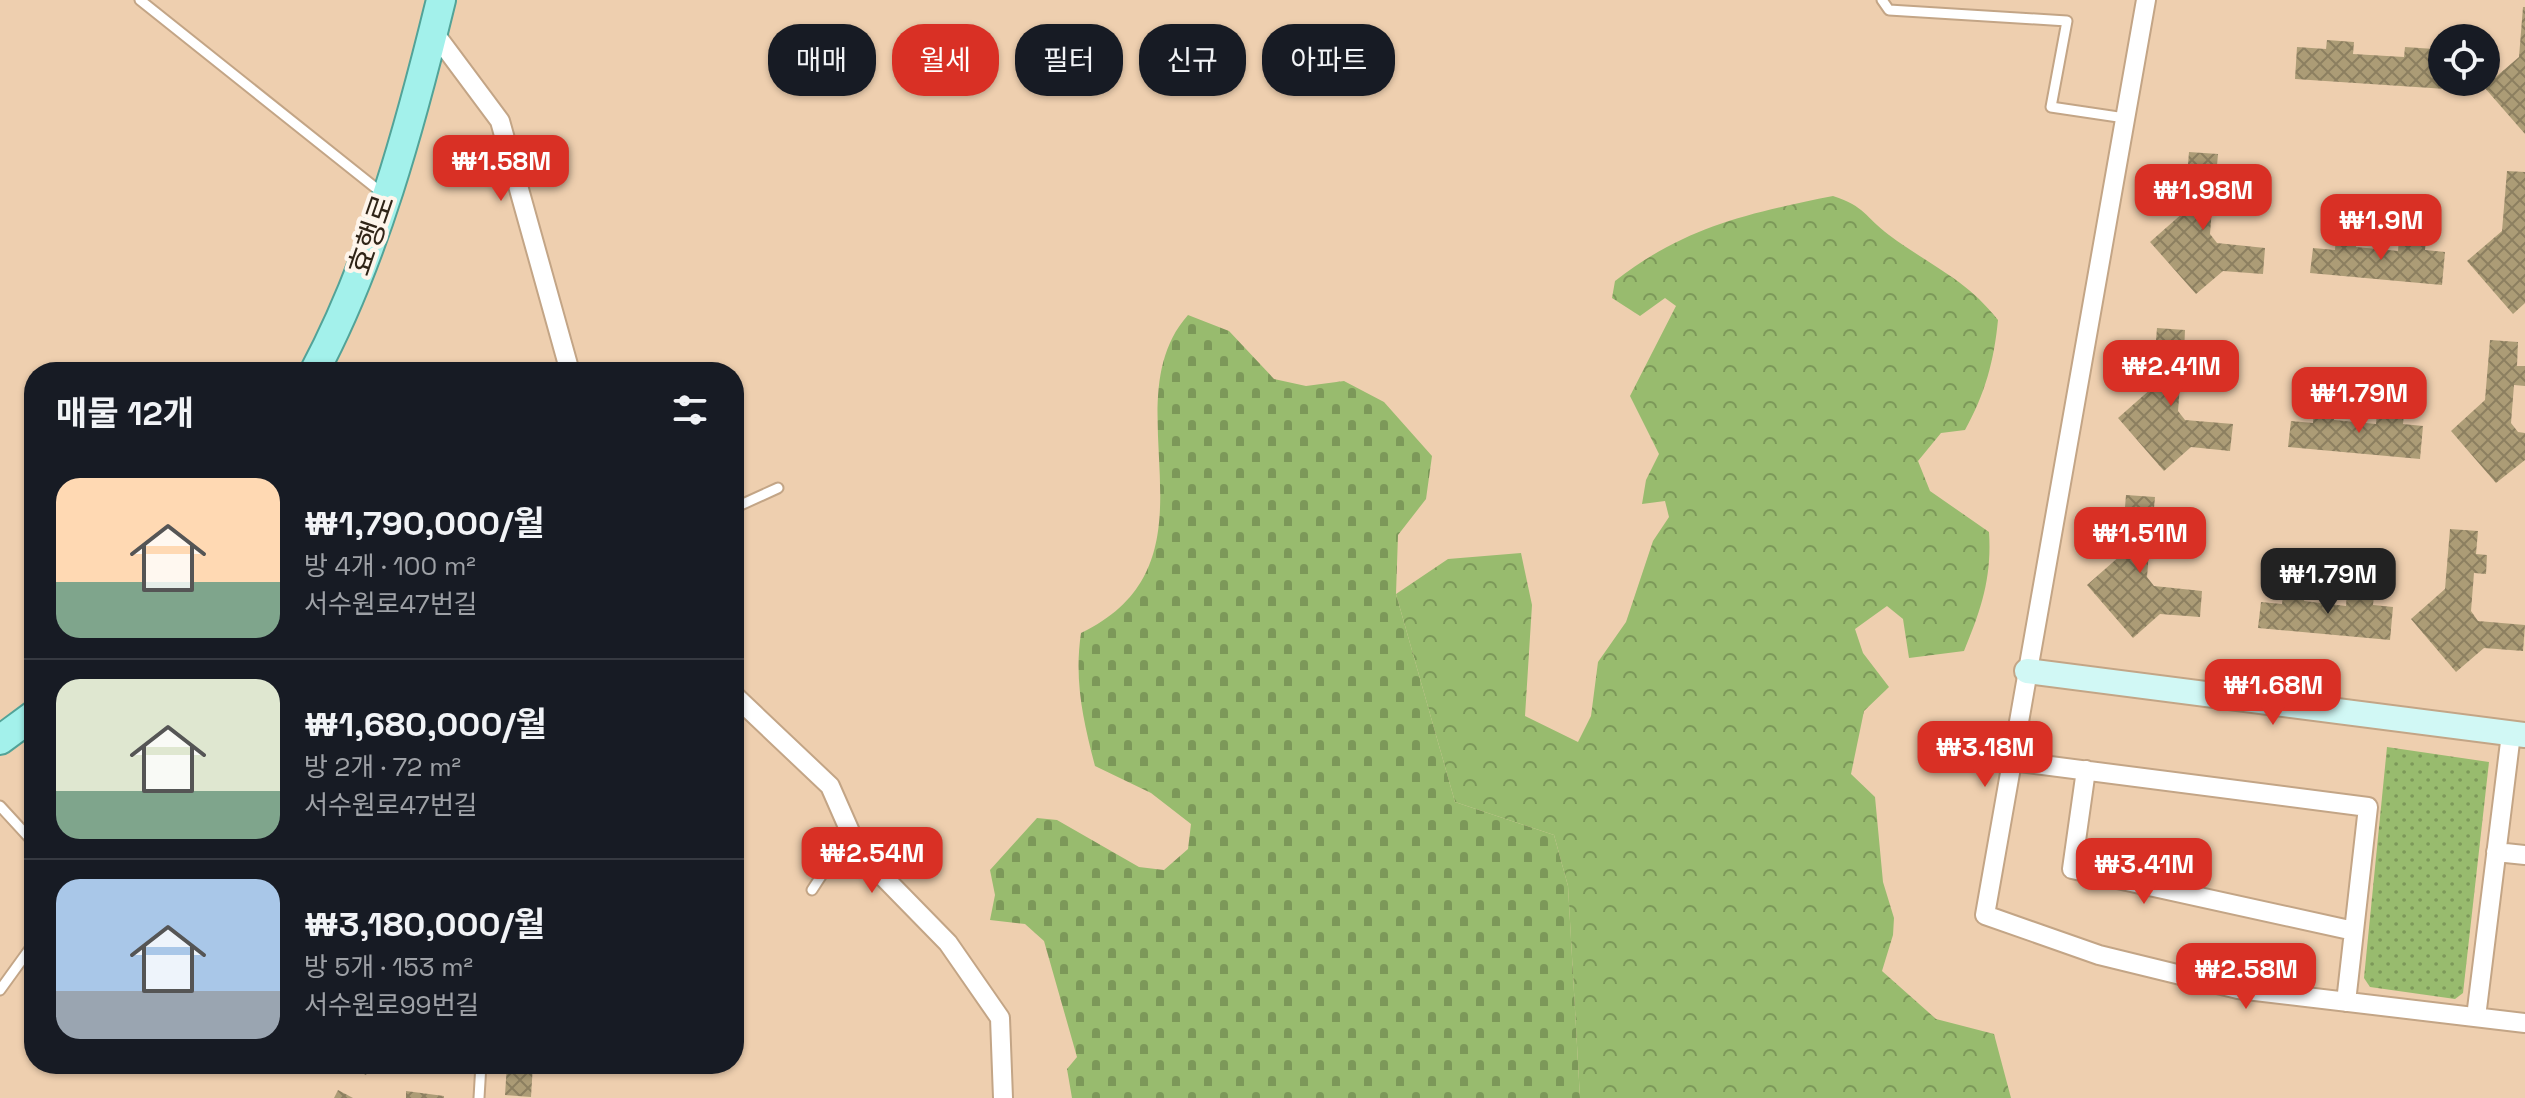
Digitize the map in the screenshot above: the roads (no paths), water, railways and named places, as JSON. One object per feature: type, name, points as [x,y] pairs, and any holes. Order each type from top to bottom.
[{"type":"main road","name":"효행로","points":[[319,362],[339,326],[385,195],[441,0]]},
{"type":"main road","points":[[0,740],[24,722]]},
{"type":"street","points":[[2146,0],[1985,915],[2099,955],[2238,989],[2525,1023]]},
{"type":"street","points":[[433,31],[500,121],[567,362]]},
{"type":"street","points":[[2027,671],[2518,734],[2496,852],[2476,1017]]},
{"type":"street","points":[[744,704],[830,786],[859,852],[948,943],[1000,1018],[1003,1098]]},
{"type":"street","points":[[2012,761],[2368,807],[2346,1002]]},
{"type":"street","points":[[2086,770],[2072,869],[2354,931]]},
{"type":"street","points":[[2496,852],[2525,855]]},
{"type":"lane","points":[[140,0],[385,195]]},
{"type":"lane","points":[[1882,0],[1889,10],[2067,21],[2051,107],[2125,118]]},
{"type":"lane","points":[[744,503],[778,488]]},
{"type":"lane","points":[[812,890],[845,839],[830,786]]},
{"type":"lane","points":[[0,806],[24,832]]},
{"type":"lane","points":[[0,990],[24,957]]},
{"type":"lane","points":[[479,1098],[480,1074]]}]
